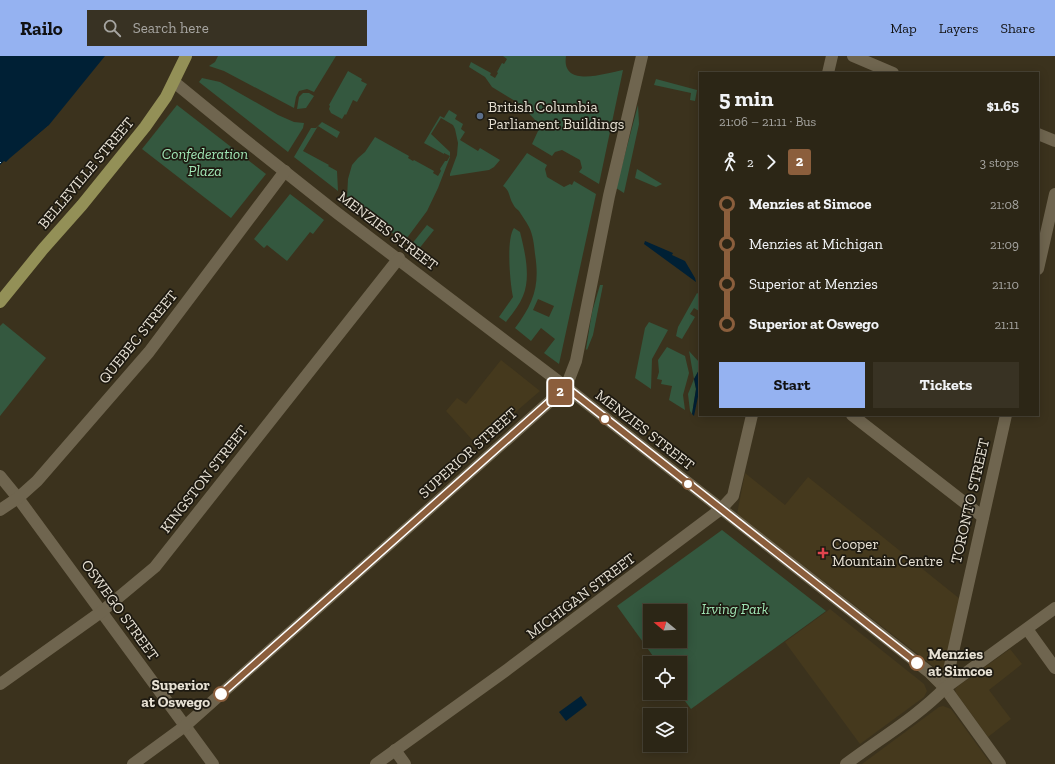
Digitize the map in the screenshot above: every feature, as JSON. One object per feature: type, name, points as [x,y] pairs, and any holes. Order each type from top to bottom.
[{"type":"main road","name":"BELLEVILLE STREET","points":[[0,302],[43,249],[82,205],[145,127],[174,82],[186,56]]},
{"type":"street","name":"SUPERIOR STREET","points":[[133,764],[185,726],[566,387],[576,362],[609,196],[642,56]]},
{"type":"street","points":[[828,72],[832,56]]},
{"type":"street","points":[[853,56],[891,72]]},
{"type":"street","name":"MENZIES STREET","points":[[174,82],[343,217],[399,258],[566,387],[929,672],[945,688],[1000,764]]},
{"type":"street","points":[[1039,134],[1055,141]]},
{"type":"street","name":"QUEBEC STREET","points":[[0,510],[18,498],[37,481],[149,352],[285,171]]},
{"type":"street","points":[[1040,252],[1055,194]]},
{"type":"street","name":"KINGSTON STREET","points":[[0,684],[101,612],[155,567],[399,258]]},
{"type":"street","name":"MICHIGAN STREET","points":[[376,764],[508,669],[721,510],[733,496],[752,416]]},
{"type":"street","points":[[853,416],[983,517]]},
{"type":"street","name":"TORONTO STREET","points":[[945,688],[948,669],[1006,416]]},
{"type":"street","name":"OSWEGO STREET","points":[[0,476],[18,498],[213,764]]},
{"type":"street","points":[[846,764],[918,712],[945,688],[1055,608]]},
{"type":"street","points":[[1026,629],[1055,668]]},
{"type":"street","points":[[395,750],[405,764]]},
{"type":"shaded area","points":[[501,360],[540,391],[477,445],[446,411],[457,398],[466,404]]},
{"type":"shaded area","points":[[745,473],[785,505],[808,477],[960,599],[943,669],[937,669],[737,514]]},
{"type":"shaded area","points":[[830,609],[924,684],[927,691],[924,697],[860,744],[785,642]]},
{"type":"shaded area","points":[[1010,649],[1022,664],[989,690],[1011,719],[988,737],[956,693],[955,689]]},
{"type":"shaded area","points":[[943,706],[951,709],[991,764],[862,764],[939,707]]},
{"type":"green space","points":[[218,56],[336,56],[314,92],[307,89],[299,91],[294,108],[224,71],[209,66],[215,62]]},
{"type":"green space","points":[[503,56],[566,56],[566,66],[570,73],[577,76],[596,76],[623,70],[599,184],[579,172],[582,168],[580,160],[562,150],[555,152],[552,156],[532,144],[538,131],[537,122],[520,104],[492,87],[485,77],[469,67],[471,62],[491,73],[490,75],[495,78],[502,63],[504,64],[507,59]]},
{"type":"green space","points":[[348,71],[362,79],[361,81],[367,84],[357,102],[353,100],[346,115],[345,114],[342,119],[331,113],[329,105]]},
{"type":"green space","points":[[202,78],[220,82],[278,115],[294,122],[304,123],[303,128],[288,152],[199,82]]},
{"type":"green space","points":[[656,79],[697,90],[695,101],[690,100],[691,93],[654,85]]},
{"type":"green space","points":[[303,93],[309,93],[314,96],[306,108],[297,109],[299,97]]},
{"type":"green space","name":"Confederation Plaza","points":[[177,105],[266,174],[231,218],[142,149]]},
{"type":"green space","points":[[638,105],[639,124],[624,193],[616,188]]},
{"type":"green space","points":[[449,110],[457,115],[455,119],[463,124],[461,129],[465,132],[460,140],[478,151],[480,148],[500,160],[494,167],[489,170],[450,176],[457,155],[458,143],[453,125],[441,118],[431,134],[450,152],[450,156],[424,143],[440,116],[444,118]]},
{"type":"green space","points":[[322,122],[340,132],[337,138],[318,126]]},
{"type":"green space","points":[[318,126],[303,151],[337,171],[338,191],[294,157],[311,128],[316,128]]},
{"type":"green space","points":[[375,137],[409,156],[408,158],[413,161],[414,160],[434,171],[433,173],[438,176],[441,171],[440,169],[450,156],[438,188],[427,211],[404,242],[347,198],[348,179],[352,165],[365,152]]},
{"type":"green space","points":[[527,153],[547,165],[545,169],[547,177],[564,187],[570,184],[572,185],[574,181],[596,194],[559,364],[544,353],[555,339],[541,328],[531,341],[515,328],[522,319],[531,302],[537,275],[534,243],[530,230],[519,211],[513,205],[507,190],[503,186]],"holes":[[[538,299],[554,306],[549,317],[533,310]]]},
{"type":"green space","points":[[637,169],[662,184],[656,187],[635,178]]},
{"type":"green space","points":[[290,194],[324,220],[313,234],[310,232],[287,261],[267,245],[264,248],[254,239]]},
{"type":"green space","points":[[427,225],[434,230],[418,250],[411,245]]},
{"type":"green space","points":[[514,228],[520,232],[522,240],[527,281],[521,300],[506,322],[499,317],[513,297],[509,251]]},
{"type":"green space","points":[[600,285],[603,285],[593,335],[587,350],[592,312]]},
{"type":"green space","points":[[697,293],[699,294],[699,311],[694,308],[690,314],[695,317],[682,339],[676,336],[678,327]]},
{"type":"green space","points":[[649,322],[668,330],[652,359],[651,389],[635,378],[645,328]]},
{"type":"green space","points":[[3,323],[46,358],[0,416],[0,326]]},
{"type":"green space","points":[[667,347],[685,356],[689,373],[683,395],[685,410],[669,400],[672,386],[661,384],[662,380],[657,379],[659,372],[658,360]]},
{"type":"green space","points":[[689,351],[699,362],[699,370],[694,379]]},
{"type":"green space","points":[[694,379],[696,389],[692,414],[690,411],[688,394]]},
{"type":"green space","name":"Irving Park","points":[[722,530],[826,611],[691,709],[684,700],[687,700],[687,656],[653,656],[647,648],[687,648],[687,604],[643,604],[643,642],[617,606]]},
{"type":"water","points":[[0,56],[105,56],[49,125],[0,168]]},
{"type":"water","points":[[645,241],[673,253],[672,255],[685,261],[696,282],[644,244]]},
{"type":"water","points":[[699,370],[699,392],[694,416],[692,414],[696,389],[694,379]]},
{"type":"water","points":[[581,696],[587,705],[566,721],[559,712]]},
{"type":"pier","points":[[48,126],[49,127],[0,170],[0,165],[4,161],[6,162]]},
{"type":"bus line","name":"2","points":[[221,694],[566,387],[691,487],[788,561],[917,663]]},
{"type":"place","name":"British Columbia Parliament Buildings","points":[[480,116]]},
{"type":"place","name":"Cooper Mountain Centre","points":[[823,553]]},
{"type":"place","name":"Menzies at Simcoe","points":[[917,663]]},
{"type":"place","name":"Superior at Oswego","points":[[221,694]]}]
